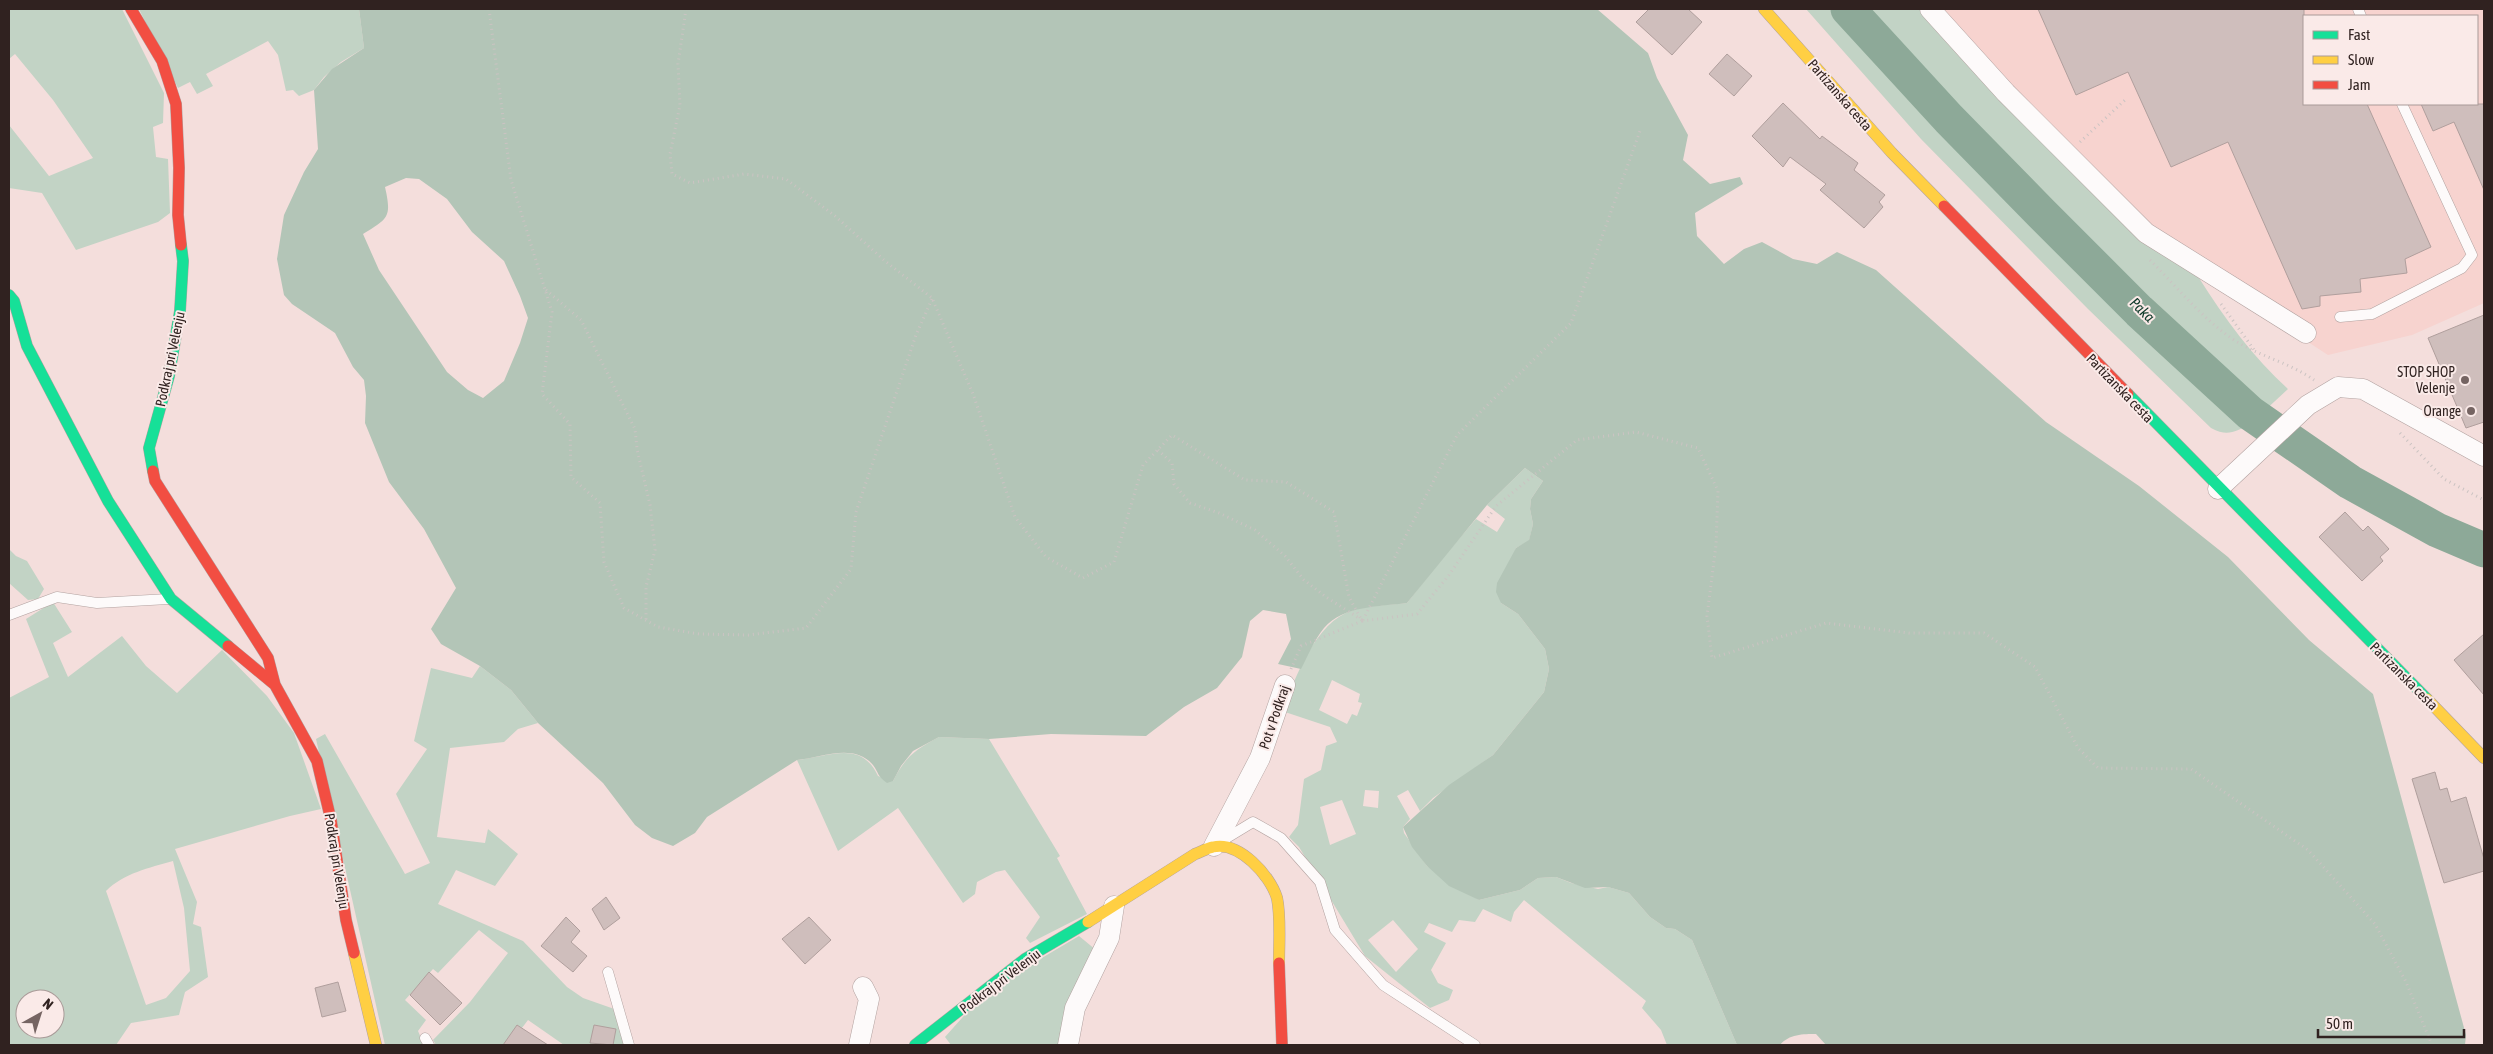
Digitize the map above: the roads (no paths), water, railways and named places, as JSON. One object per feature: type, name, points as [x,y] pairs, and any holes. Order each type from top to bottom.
[{"type":"street","name":"Podkraj pri Velenju","points":[[131,9],[162,61],[176,104],[179,168],[178,215],[183,261],[182,286],[180,311],[169,376],[149,448],[155,481],[268,658],[275,686],[318,761],[331,820],[346,920],[376,1045]]},
{"type":"street","name":"Partizanska cesta","points":[[1764,9],[1892,153],[2484,758]]},
{"type":"street","points":[[1930,9],[2006,93],[2146,233],[2306,333]]},
{"type":"street","name":"Podkraj pri Velenju","points":[[9,295],[14,301],[27,346],[108,502],[171,598],[275,686]]},
{"type":"street","points":[[2218,488],[2308,404],[2338,386],[2363,389],[2484,456]]},
{"type":"street","name":"Pot v Podkraj","points":[[1214,846],[1260,758],[1285,685]]},
{"type":"street","name":"Podkraj pri Velenju","points":[[915,1045],[1025,959],[1114,906],[1195,854],[1214,846]]},
{"type":"street","points":[[1214,846],[1233,850],[1254,862],[1266,876],[1277,899],[1282,1045]]},
{"type":"street","points":[[1068,1045],[1076,1008],[1109,938],[1114,906]]},
{"type":"street","points":[[859,1045],[869,999],[863,987]]},
{"type":"lane","points":[[2340,316],[2372,314],[2462,268],[2472,255],[2402,105]]},
{"type":"lane","points":[[9,615],[57,597],[97,603],[171,598]]},
{"type":"lane","name":"Podkraj pri Velenju","points":[[1214,846],[1253,822],[1281,838],[1320,882],[1334,930],[1383,985],[1475,1045]]},
{"type":"lane","points":[[608,972],[629,1045]]},
{"type":"waterway","name":"Paka","points":[[1848,9],[1949,119],[2041,213],[2139,311],[2250,413],[2350,482],[2437,530],[2484,550]]},
{"type":"place","name":"STOP SHOP Velenje","points":[[2465,380]]},
{"type":"place","name":"Orange","points":[[2471,411]]}]
